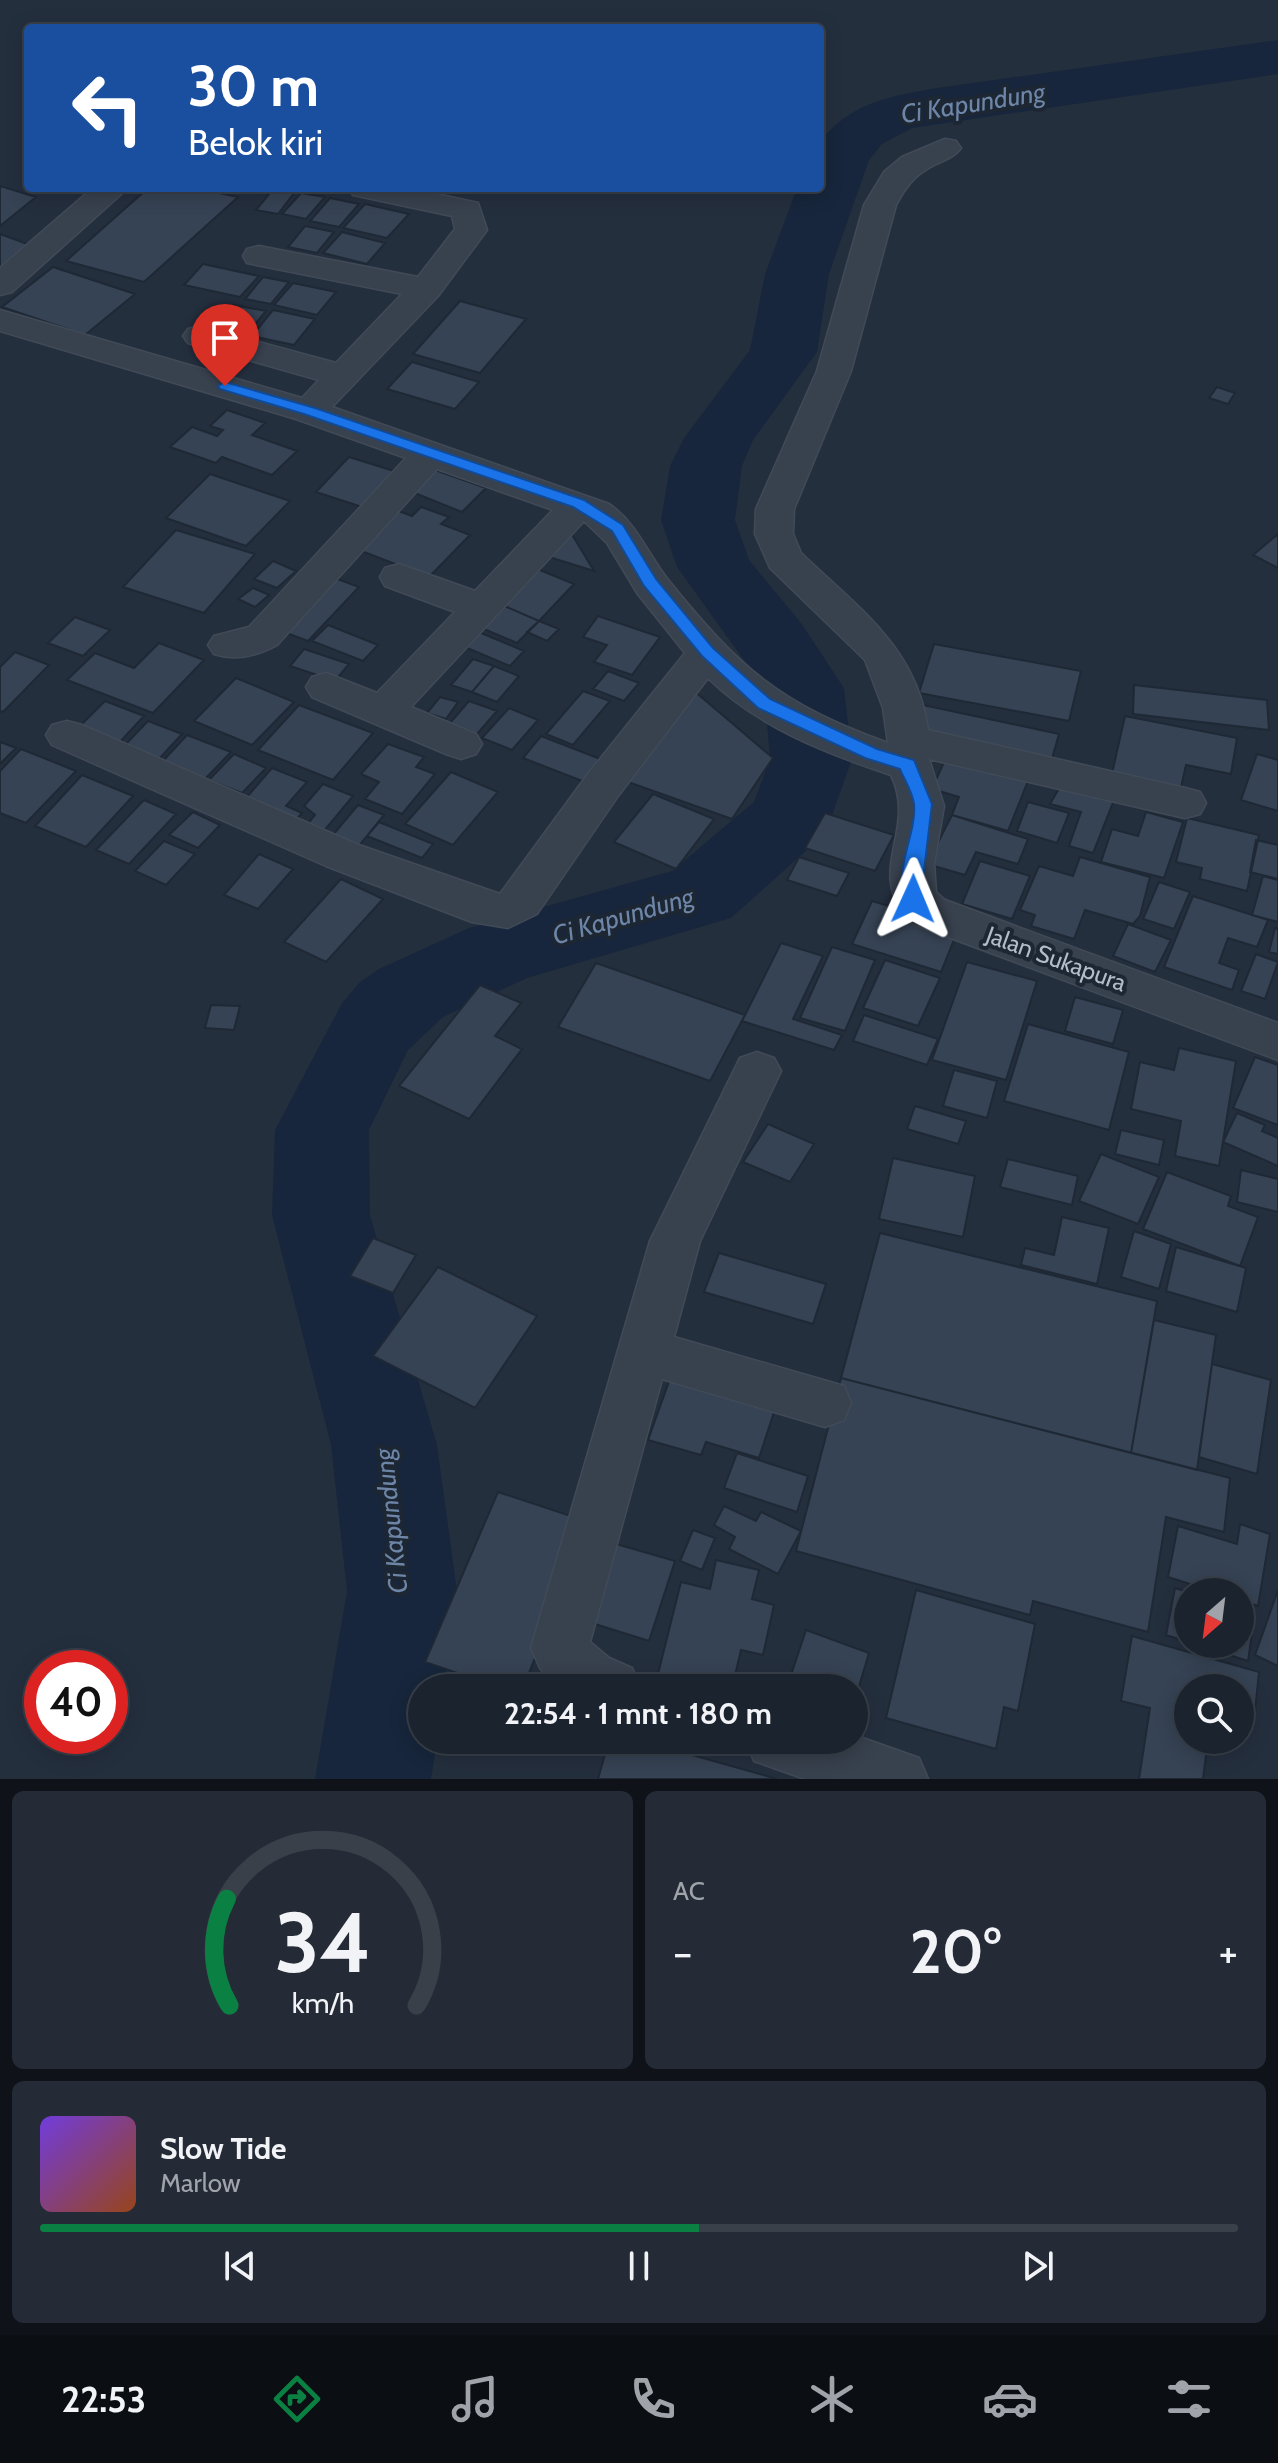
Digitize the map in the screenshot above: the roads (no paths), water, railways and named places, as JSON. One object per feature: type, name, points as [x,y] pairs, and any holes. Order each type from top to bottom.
[{"type":"street","name":"Jalan Sukapura","points":[[945,148],[913,164],[895,179],[880,205],[834,371],[775,509],[774,534],[784,559],[881,653],[891,671],[897,753],[923,804],[911,890],[919,905],[1278,1042]]},
{"type":"street","points":[[0,285],[107,192]]},
{"type":"street","points":[[309,411],[426,289],[471,230],[470,213],[381,192]]},
{"type":"street","points":[[259,256],[426,289]]},
{"type":"street","points":[[0,320],[309,411],[579,504],[618,528],[650,583],[707,652],[764,703],[897,753],[1185,803]]},
{"type":"street","points":[[200,336],[345,376]]},
{"type":"street","points":[[228,645],[251,642],[263,636],[431,453]]},
{"type":"street","points":[[382,713],[579,504]]},
{"type":"street","points":[[399,577],[483,608]]},
{"type":"street","points":[[67,735],[341,855],[488,910],[508,911],[521,902],[603,785],[707,652]]},
{"type":"street","points":[[326,687],[461,744]]},
{"type":"street","points":[[584,1674],[568,1661],[560,1648],[675,1241],[757,1071]]},
{"type":"street","points":[[644,1351],[825,1403]]},
{"type":"street","points":[[819,1754],[898,1779]]},
{"type":"waterway","name":"Ci Kapundung","points":[[373,1779],[402,1591],[384,1445],[321,1215],[322,1130],[374,1028],[392,1007],[411,993],[500,952],[701,895],[789,818],[811,759],[804,688],[774,641],[714,567],[698,520],[706,466],[719,438],[783,352],[797,274],[840,156],[861,131],[894,114],[930,107],[1278,57]]}]
